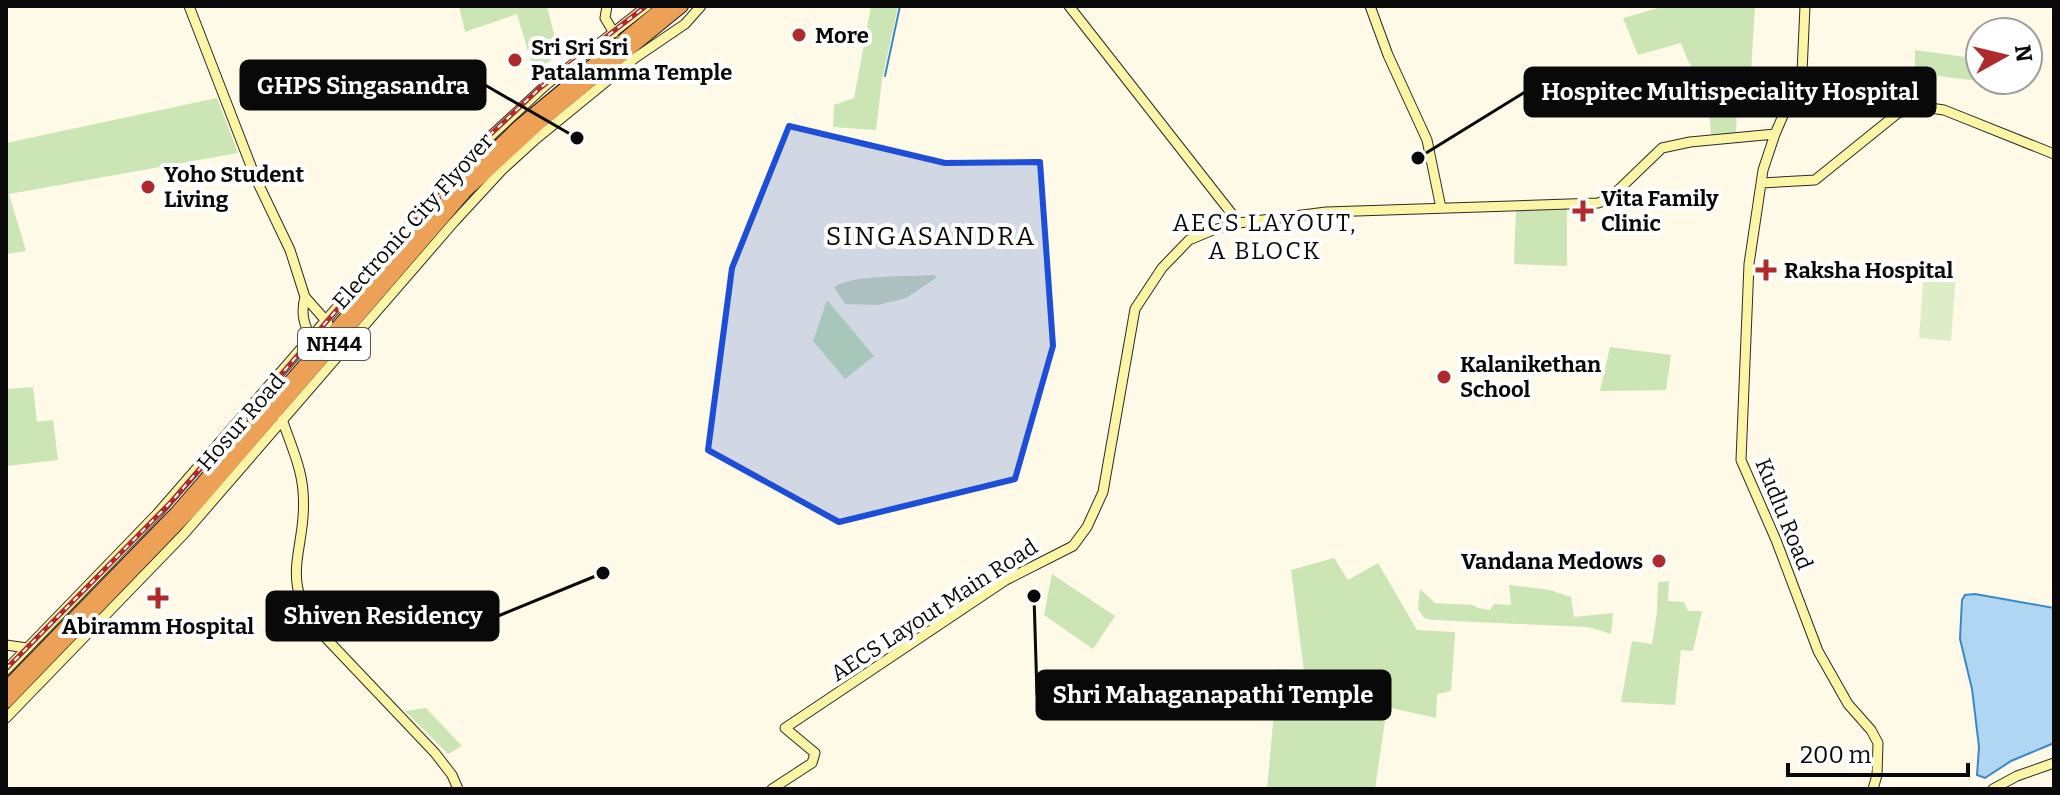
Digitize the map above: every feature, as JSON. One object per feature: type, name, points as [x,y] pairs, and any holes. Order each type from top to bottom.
[{"type":"highway","name":"Hosur Road","points":[[6,680],[60,619],[204,472],[328,323],[449,187],[544,97],[657,6]]},
{"type":"highway","name":"Electronic City Flyover","points":[[6,688],[187,501],[471,173],[519,126],[664,6]]},
{"type":"highway","name":"Hosur Road","points":[[6,700],[174,536],[430,241],[466,191],[507,151],[679,6]]},
{"type":"highway","name":"Electronic City Flyover","points":[[6,700],[196,500],[464,188],[519,135],[679,6]]},
{"type":"street","points":[[189,6],[256,179],[290,250],[305,297],[328,323]]},
{"type":"street","points":[[607,6],[605,18],[614,33]]},
{"type":"street","points":[[6,670],[60,619],[157,514],[312,337],[328,323],[467,158],[546,85],[647,6]]},
{"type":"street","points":[[430,241],[536,139],[635,58],[669,37],[701,6]]},
{"type":"street","points":[[1069,6],[1239,223]]},
{"type":"street","points":[[1370,6],[1388,55],[1427,140],[1441,208]]},
{"type":"street","name":"Kudlu Road","points":[[1805,6],[1802,72],[1775,134],[1761,183],[1749,264],[1741,460],[1776,540],[1818,651],[1848,704],[1878,743],[1877,775],[1873,789]]},
{"type":"street","points":[[1761,183],[1815,180],[1898,113],[1916,106],[1944,110],[2054,154]]},
{"type":"street","name":"AECS Layout Main Road","points":[[772,789],[812,763],[815,753],[785,728],[1006,580],[1073,546],[1087,527],[1103,492],[1128,339],[1138,302],[1184,244],[1204,233],[1239,223],[1326,212],[1598,203],[1609,199],[1656,152],[1670,145],[1775,134]]},
{"type":"street","points":[[305,297],[305,326],[312,337]]},
{"type":"street","points":[[6,718],[282,419],[318,371]]},
{"type":"street","points":[[282,419],[299,466],[303,492],[296,575],[298,599],[307,617],[322,634],[435,753],[452,775],[458,789]]},
{"type":"street","points":[[6,645],[27,648]]},
{"type":"street","points":[[1993,789],[2017,776],[2054,763]]},
{"type":"highlighted area","points":[[789,126],[945,163],[1040,162],[1053,346],[1015,479],[839,522],[708,450],[732,268]]},
{"type":"green space","points":[[459,6],[547,6],[559,54],[534,72],[517,14],[465,32]]},
{"type":"green space","points":[[871,6],[898,6],[882,80],[876,130],[833,127],[834,105],[854,98]]},
{"type":"green space","points":[[1665,6],[1755,6],[1749,106],[1737,106],[1736,133],[1711,136],[1708,91],[1688,61],[1681,43],[1638,55],[1623,18]]},
{"type":"green space","points":[[1915,50],[1964,57],[1964,79],[1915,73]]},
{"type":"green space","points":[[217,98],[238,153],[9,194],[26,251],[6,254],[6,143]]},
{"type":"green space","points":[[1567,208],[1567,266],[1514,264],[1516,210]]},
{"type":"green space","points":[[1924,272],[1956,275],[1951,341],[1919,338]]},
{"type":"green space","points":[[935,275],[936,278],[906,298],[878,305],[845,304],[834,287],[868,278]]},
{"type":"green space","points":[[827,300],[874,356],[845,379],[813,341]]},
{"type":"green space","points":[[1610,347],[1671,355],[1666,390],[1600,391]]},
{"type":"green space","points":[[33,387],[37,422],[53,420],[58,460],[6,466],[6,389]]},
{"type":"green space","points":[[1334,558],[1348,580],[1378,563],[1417,630],[1455,632],[1451,691],[1437,694],[1436,718],[1387,707],[1375,789],[1267,789],[1278,669],[1304,671],[1291,570]]},
{"type":"green space","points":[[1052,574],[1115,616],[1093,649],[1044,615]]},
{"type":"green space","points":[[1669,581],[1668,601],[1684,602],[1688,611],[1702,611],[1693,651],[1681,650],[1675,705],[1621,702],[1632,641],[1652,644],[1658,582]]},
{"type":"green space","points":[[1509,585],[1550,590],[1571,597],[1574,617],[1613,613],[1611,634],[1588,627],[1432,620],[1424,618],[1418,609],[1420,589],[1435,603],[1473,605],[1490,610],[1494,604],[1511,605]]},
{"type":"green space","points":[[426,708],[462,746],[448,754],[405,711]]},
{"type":"water","points":[[1975,594],[2054,608],[2054,743],[2011,761],[1985,778],[1977,775],[1979,747],[1972,689],[1960,639],[1962,600],[1965,595]]},
{"type":"waterway","points":[[885,76],[900,6]]},
{"type":"railway","points":[[6,669],[172,501],[477,147],[540,88],[646,6]]},
{"type":"place","name":"More","points":[[799,35]]},
{"type":"place","name":"Sri Sri Sri Patalamma Temple","points":[[515,60]]},
{"type":"place","name":"GHPS Singasandra","points":[[577,138]]},
{"type":"place","name":"Hospitec Multispeciality Hospital","points":[[1418,158]]},
{"type":"place","name":"Yoho Student Living","points":[[148,187]]},
{"type":"place","name":"Vita Family Clinic","points":[[1583,211]]},
{"type":"place","name":"Raksha Hospital","points":[[1766,270]]},
{"type":"place","name":"Kalanikethan School","points":[[1444,377]]},
{"type":"place","name":"Vandana Medows","points":[[1659,561]]},
{"type":"place","name":"Shiven Residency","points":[[603,573]]},
{"type":"place","name":"Shri Mahaganapathi Temple","points":[[1034,596]]},
{"type":"place","name":"Abiramm Hospital","points":[[158,598]]},
{"type":"district","name":"SINGASANDRA","points":[[931,236]]},
{"type":"district","name":"AECS LAYOUT, A BLOCK","points":[[1265,237]]}]
